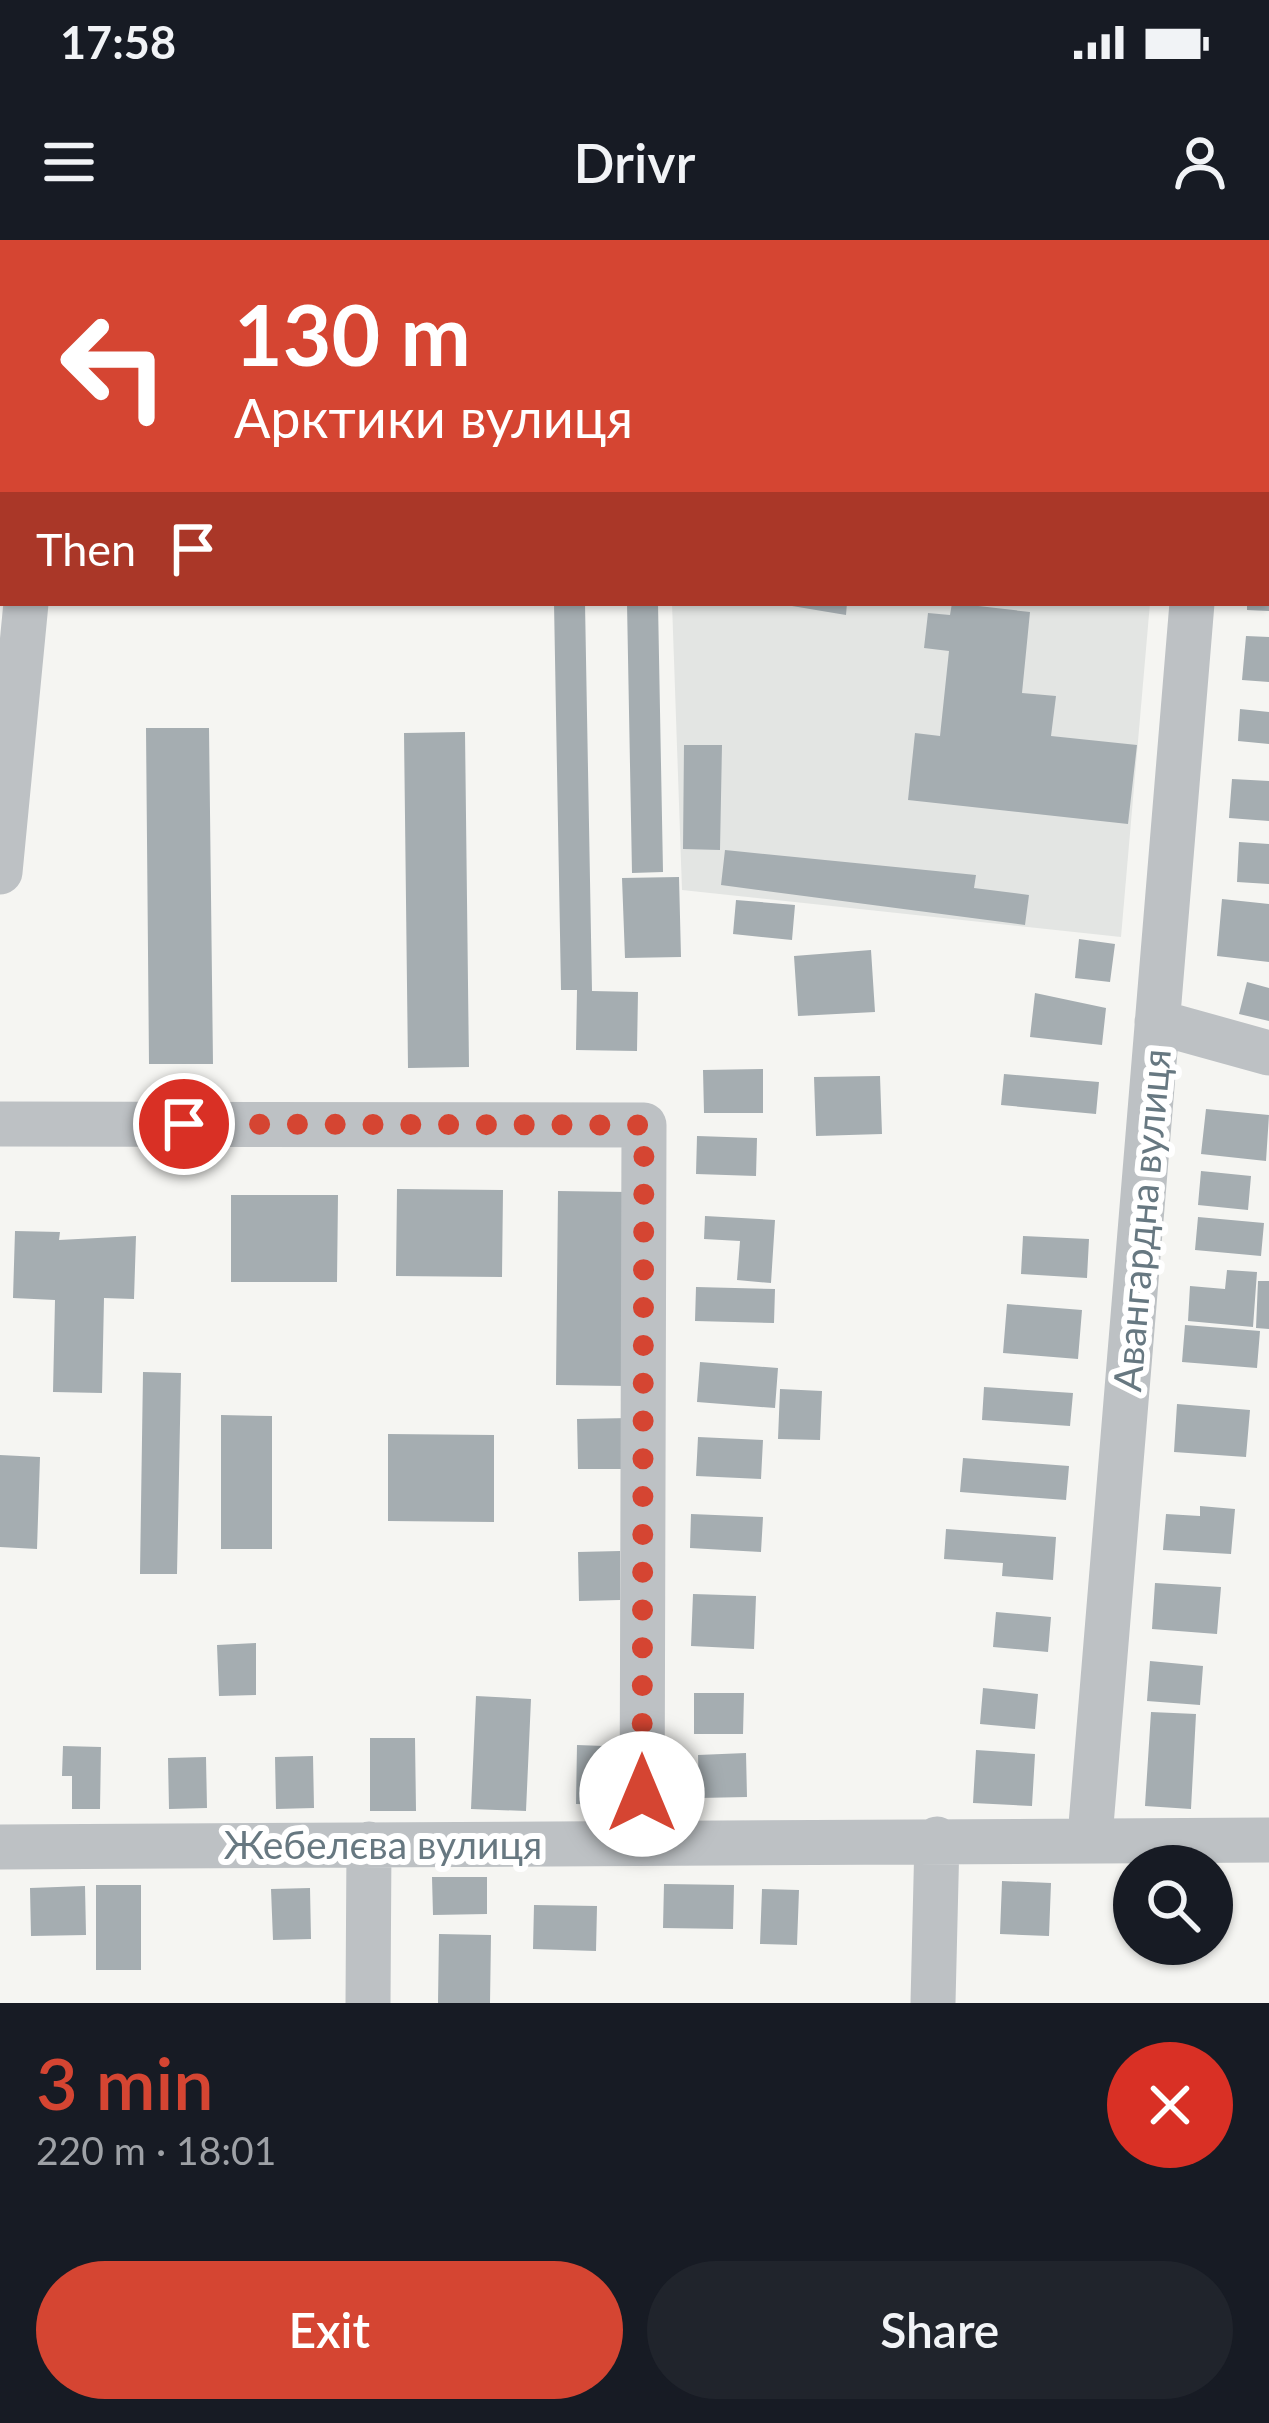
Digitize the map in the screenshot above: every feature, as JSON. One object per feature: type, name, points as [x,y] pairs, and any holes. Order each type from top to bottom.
[{"type":"street","points":[[0,872],[26,606]]},
{"type":"street","name":"Авангардна вулиця","points":[[1090,1837],[1192,606]]},
{"type":"street","points":[[1157,1022],[1269,1053]]},
{"type":"street","points":[[0,1124],[644,1125],[642,1842]]},
{"type":"street","name":"Жебелєва вулиця","points":[[0,1846],[1090,1837],[1269,1840]]},
{"type":"street","points":[[933,2003],[937,1839]]},
{"type":"street","points":[[368,2003],[369,1844]]},
{"type":"shaded area","points":[[672,606],[1150,606],[1121,937],[682,890]]},
{"type":"building","points":[[554,606],[585,606],[592,991],[638,992],[637,1051],[576,1050],[577,990],[561,990]]},
{"type":"building","points":[[627,606],[658,606],[663,872],[632,873]]},
{"type":"building","points":[[792,606],[847,606],[846,615]]},
{"type":"building","points":[[952,606],[1030,612],[1022,693],[1056,696],[1051,736],[1137,745],[1128,824],[908,800],[915,733],[940,736],[949,651],[924,648],[928,613],[950,615]]},
{"type":"building","points":[[1247,606],[1269,606],[1269,611],[1247,610]]},
{"type":"building","points":[[1246,636],[1269,637],[1269,682],[1242,680]]},
{"type":"building","points":[[1240,709],[1269,712],[1269,744],[1238,741]]},
{"type":"building","points":[[146,728],[209,728],[213,1064],[149,1064]]},
{"type":"building","points":[[465,732],[469,1067],[408,1068],[404,733]]},
{"type":"building","points":[[684,745],[722,745],[720,850],[683,849]]},
{"type":"building","points":[[1232,779],[1269,781],[1269,821],[1229,818]]},
{"type":"building","points":[[1239,842],[1269,844],[1269,884],[1237,882]]},
{"type":"building","points":[[725,850],[976,875],[974,888],[1029,895],[1025,925],[721,885]]},
{"type":"building","points":[[679,877],[681,957],[625,958],[622,878]]},
{"type":"building","points":[[1222,899],[1269,904],[1269,962],[1217,956]]},
{"type":"building","points":[[736,900],[795,905],[792,940],[733,934]]},
{"type":"building","points":[[1079,939],[1115,944],[1110,982],[1075,978]]},
{"type":"building","points":[[871,950],[875,1012],[798,1016],[794,956]]},
{"type":"building","points":[[1247,982],[1269,988],[1269,1021],[1239,1014]]},
{"type":"building","points":[[1035,993],[1106,1008],[1102,1045],[1030,1037]]},
{"type":"building","points":[[763,1069],[763,1113],[704,1113],[703,1070]]},
{"type":"building","points":[[1004,1074],[1099,1082],[1096,1114],[1001,1105]]},
{"type":"building","points":[[880,1076],[882,1134],[816,1136],[814,1077]]},
{"type":"building","points":[[1206,1109],[1269,1115],[1266,1161],[1201,1154]]},
{"type":"building","points":[[697,1136],[757,1138],[756,1176],[696,1174]]},
{"type":"building","points":[[1201,1171],[1251,1176],[1248,1210],[1198,1205]]},
{"type":"building","points":[[397,1189],[503,1190],[502,1277],[396,1276]]},
{"type":"building","points":[[558,1191],[628,1192],[626,1386],[556,1385]]},
{"type":"building","points":[[231,1195],[338,1195],[337,1282],[231,1282]]},
{"type":"building","points":[[705,1216],[775,1220],[771,1283],[737,1280],[740,1241],[704,1239]]},
{"type":"building","points":[[1198,1217],[1264,1223],[1261,1256],[1195,1250]]},
{"type":"building","points":[[15,1231],[60,1232],[59,1240],[136,1236],[134,1299],[104,1298],[102,1393],[53,1392],[55,1300],[13,1298]]},
{"type":"building","points":[[1023,1236],[1089,1239],[1087,1278],[1021,1274]]},
{"type":"building","points":[[1227,1270],[1257,1272],[1253,1327],[1188,1321],[1190,1286],[1225,1289]]},
{"type":"building","points":[[1258,1281],[1269,1281],[1269,1329],[1256,1328]]},
{"type":"building","points":[[696,1287],[775,1289],[774,1323],[695,1321]]},
{"type":"building","points":[[1007,1304],[1082,1310],[1078,1359],[1003,1353]]},
{"type":"building","points":[[1185,1325],[1260,1331],[1257,1368],[1182,1362]]},
{"type":"building","points":[[700,1362],[778,1368],[775,1408],[697,1402]]},
{"type":"building","points":[[143,1372],[181,1373],[177,1574],[140,1574]]},
{"type":"building","points":[[984,1387],[1073,1393],[1070,1426],[982,1420]]},
{"type":"building","points":[[780,1389],[822,1391],[820,1440],[778,1439]]},
{"type":"building","points":[[1177,1404],[1250,1410],[1246,1457],[1174,1452]]},
{"type":"building","points":[[221,1415],[272,1416],[272,1549],[221,1549]]},
{"type":"building","points":[[630,1418],[630,1469],[578,1469],[577,1419]]},
{"type":"building","points":[[388,1434],[494,1435],[494,1522],[388,1521]]},
{"type":"building","points":[[698,1437],[763,1440],[761,1479],[696,1476]]},
{"type":"building","points":[[0,1455],[40,1457],[37,1549],[0,1547]]},
{"type":"building","points":[[963,1458],[1069,1466],[1066,1500],[960,1492]]},
{"type":"building","points":[[1200,1506],[1235,1509],[1231,1554],[1163,1550],[1166,1514],[1200,1516]]},
{"type":"building","points":[[691,1514],[763,1517],[761,1552],[690,1548]]},
{"type":"building","points":[[946,1529],[1056,1537],[1053,1580],[1002,1576],[1003,1563],[944,1559]]},
{"type":"building","points":[[620,1551],[620,1600],[579,1601],[578,1552]]},
{"type":"building","points":[[1155,1583],[1221,1587],[1217,1634],[1152,1629]]},
{"type":"building","points":[[693,1594],[756,1596],[754,1649],[691,1646]]},
{"type":"building","points":[[996,1612],[1051,1617],[1048,1652],[993,1647]]},
{"type":"building","points":[[256,1643],[256,1695],[219,1696],[217,1645]]},
{"type":"building","points":[[1150,1661],[1203,1666],[1200,1705],[1147,1701]]},
{"type":"building","points":[[983,1688],[1038,1694],[1035,1729],[980,1724]]},
{"type":"building","points":[[694,1693],[744,1693],[743,1734],[694,1734]]},
{"type":"building","points":[[476,1696],[531,1699],[526,1811],[471,1809]]},
{"type":"building","points":[[1151,1712],[1196,1714],[1191,1809],[1145,1806]]},
{"type":"building","points":[[370,1738],[415,1738],[416,1811],[370,1811]]},
{"type":"building","points":[[577,1745],[630,1747],[629,1805],[576,1804]]},
{"type":"building","points":[[63,1746],[101,1747],[100,1809],[72,1809],[72,1776],[62,1776]]},
{"type":"building","points":[[976,1750],[1035,1754],[1032,1806],[973,1803]]},
{"type":"building","points":[[746,1753],[747,1797],[699,1798],[698,1755]]},
{"type":"building","points":[[313,1756],[314,1808],[276,1809],[275,1757]]},
{"type":"building","points":[[206,1757],[207,1808],[169,1809],[168,1758]]},
{"type":"building","points":[[432,1877],[487,1877],[487,1914],[433,1915]]},
{"type":"building","points":[[1002,1881],[1051,1883],[1049,1936],[1000,1934]]},
{"type":"building","points":[[664,1884],[734,1885],[733,1929],[663,1928]]},
{"type":"building","points":[[96,1885],[141,1885],[141,1970],[96,1970]]},
{"type":"building","points":[[85,1886],[86,1935],[31,1936],[30,1888]]},
{"type":"building","points":[[310,1888],[311,1939],[273,1940],[271,1889]]},
{"type":"building","points":[[762,1889],[799,1890],[797,1945],[760,1944]]},
{"type":"building","points":[[534,1905],[597,1906],[596,1951],[533,1949]]},
{"type":"building","points":[[439,1934],[491,1935],[490,2003],[438,2003]]},
{"type":"route","points":[[184,1124],[644,1125],[642,1794]]}]
